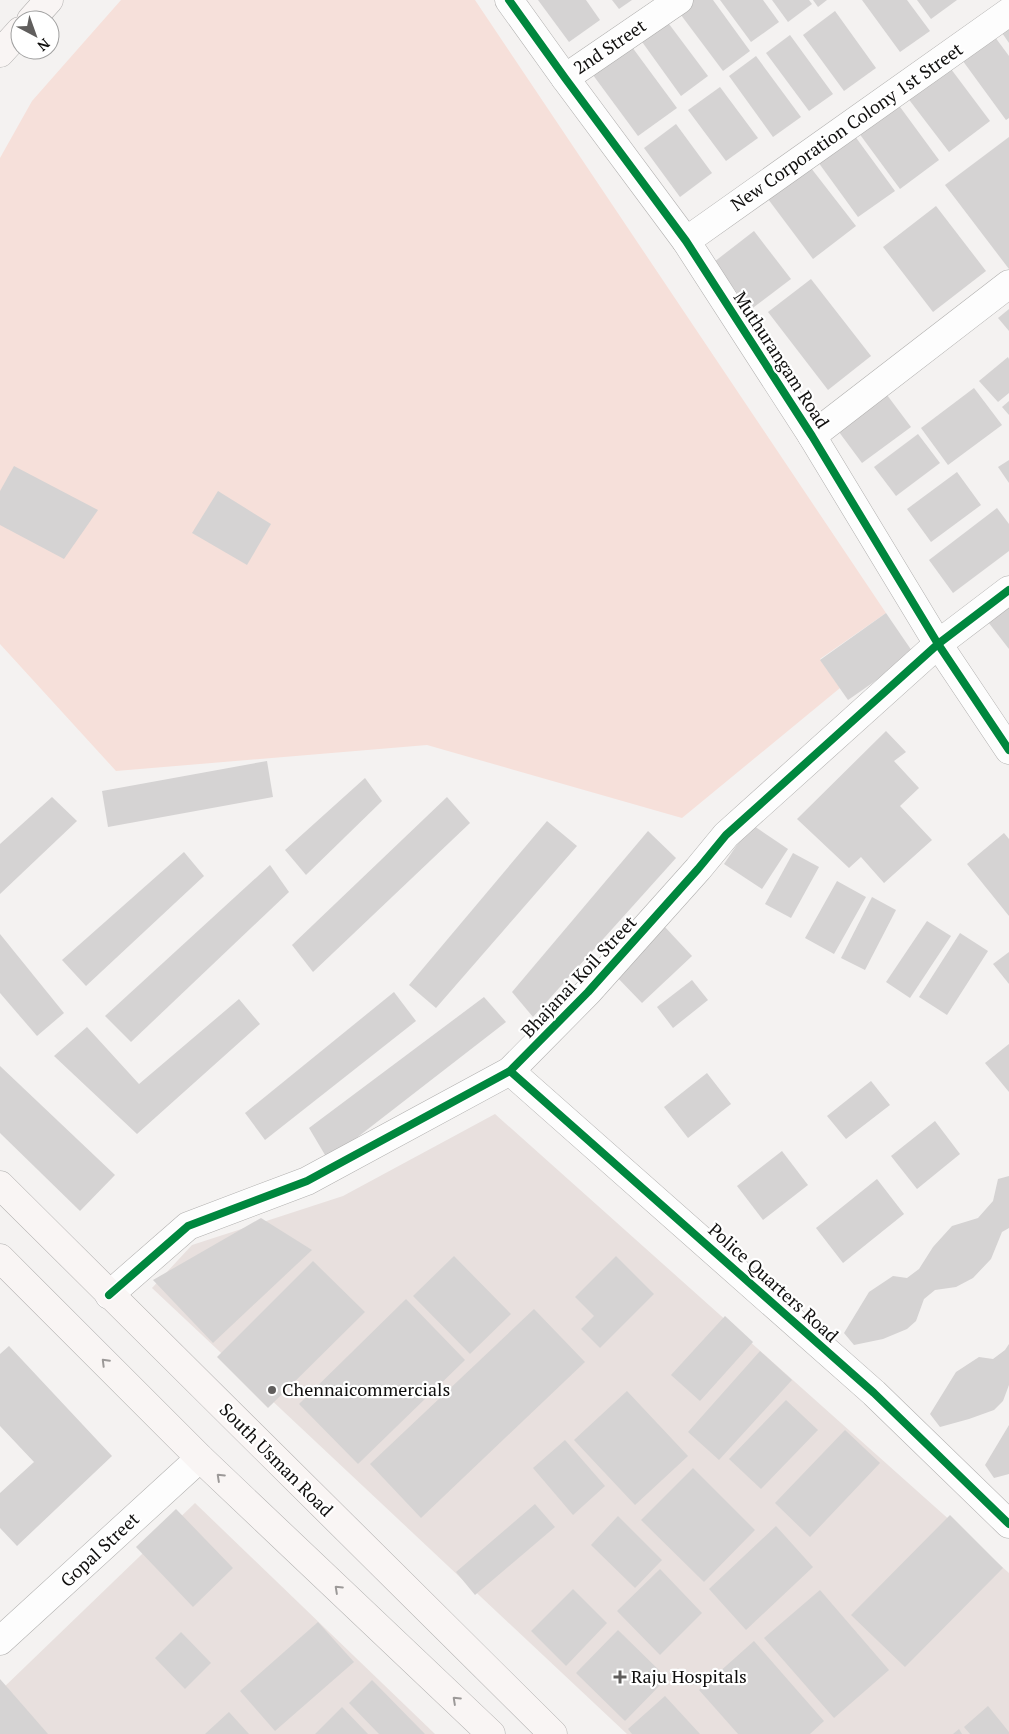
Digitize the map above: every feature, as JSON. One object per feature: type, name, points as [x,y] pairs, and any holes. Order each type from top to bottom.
[{"type":"main road","points":[[40,10],[49,0]]},
{"type":"main road","points":[[0,53],[10,42]]},
{"type":"main road","name":"South Usman Road","points":[[0,1185],[554,1734]]},
{"type":"main road","points":[[0,1208],[529,1734]]},
{"type":"main road","points":[[0,1258],[200,1458],[491,1734]]},
{"type":"street","name":"Muthurangam Road","points":[[510,0],[565,78],[686,241],[812,436],[938,644],[1009,750]]},
{"type":"street","name":"2nd Street","points":[[565,78],[679,0]]},
{"type":"street","name":"New Corporation Colony 1st Street","points":[[686,241],[1009,12]]},
{"type":"street","points":[[812,436],[1009,284]]},
{"type":"street","name":"Bhajanai Koil Street","points":[[109,1295],[188,1226],[307,1181],[510,1071],[588,992],[726,835],[938,644],[1009,590]]},
{"type":"street","name":"Police Quarters Road","points":[[510,1071],[874,1393],[1009,1524]]},
{"type":"street","name":"Gopal Street","points":[[0,1642],[200,1458]]},
{"type":"shaded area","points":[[121,0],[475,0],[886,613],[820,659],[840,688],[682,818],[427,745],[116,771],[0,644],[0,158],[32,101]]},
{"type":"shaded area","points":[[495,1114],[1009,1573],[1009,1734],[627,1734],[152,1288],[192,1245],[343,1196]]},
{"type":"shaded area","points":[[195,1503],[435,1734],[0,1734],[0,1691]]},
{"type":"building","points":[[538,0],[586,0],[600,20],[569,42]]},
{"type":"building","points":[[612,0],[632,0],[619,9]]},
{"type":"building","points":[[693,0],[713,0],[750,51],[723,71],[678,11]]},
{"type":"building","points":[[720,0],[763,0],[779,22],[751,42]]},
{"type":"building","points":[[772,0],[809,0],[812,4],[788,22]]},
{"type":"building","points":[[813,0],[827,0],[818,7]]},
{"type":"building","points":[[862,0],[907,0],[930,31],[900,52]]},
{"type":"building","points":[[917,0],[957,0],[931,19]]},
{"type":"building","points":[[835,11],[876,68],[844,91],[803,35]]},
{"type":"building","points":[[666,20],[708,76],[681,96],[640,39]]},
{"type":"building","points":[[1009,23],[1009,43],[1000,30]]},
{"type":"building","points":[[992,33],[1009,56],[1009,118],[1006,120],[960,57]]},
{"type":"building","points":[[790,35],[833,94],[809,111],[766,53]]},
{"type":"building","points":[[632,47],[677,108],[638,136],[593,75]]},
{"type":"building","points":[[756,56],[801,117],[773,137],[729,76]]},
{"type":"building","points":[[948,65],[990,121],[949,152],[907,97]]},
{"type":"building","points":[[720,87],[758,138],[726,161],[688,110]]},
{"type":"building","points":[[892,96],[939,160],[900,189],[853,125]]},
{"type":"building","points":[[676,124],[712,173],[680,197],[644,148]]},
{"type":"building","points":[[849,128],[895,191],[858,217],[813,155]]},
{"type":"building","points":[[1009,137],[1009,269],[945,185]]},
{"type":"building","points":[[804,159],[856,226],[813,259],[762,191]]},
{"type":"building","points":[[936,206],[986,271],[933,312],[883,247]]},
{"type":"building","points":[[754,231],[791,279],[750,310],[714,262]]},
{"type":"building","points":[[811,279],[871,356],[828,390],[768,312]]},
{"type":"building","points":[[1009,309],[1009,331],[998,318]]},
{"type":"building","points":[[1008,357],[1009,393],[998,402],[979,381]]},
{"type":"building","points":[[974,388],[1002,425],[948,465],[921,428]]},
{"type":"building","points":[[887,395],[911,427],[862,463],[839,432]]},
{"type":"building","points":[[1009,401],[1009,415],[1002,407]]},
{"type":"building","points":[[918,434],[940,463],[896,496],[874,467]]},
{"type":"building","points":[[1009,460],[1009,483],[998,467]]},
{"type":"building","points":[[14,466],[98,510],[64,559],[0,525],[0,491]]},
{"type":"building","points":[[957,472],[981,505],[931,542],[907,509]]},
{"type":"building","points":[[218,491],[271,524],[247,565],[192,533]]},
{"type":"building","points":[[997,508],[1009,524],[1009,551],[953,593],[929,560]]},
{"type":"building","points":[[1009,599],[1009,649],[985,618]]},
{"type":"building","points":[[886,613],[914,654],[848,700],[820,660]]},
{"type":"building","points":[[886,731],[906,752],[894,761],[919,788],[900,806],[932,840],[884,883],[861,857],[849,868],[797,819]]},
{"type":"building","points":[[267,761],[273,797],[108,827],[102,791]]},
{"type":"building","points":[[365,778],[382,801],[306,875],[285,850]]},
{"type":"building","points":[[52,797],[77,821],[0,894],[0,844]]},
{"type":"building","points":[[447,797],[470,823],[313,972],[292,945]]},
{"type":"building","points":[[547,821],[577,846],[436,1008],[409,985]]},
{"type":"building","points":[[751,824],[788,849],[762,889],[724,864]]},
{"type":"building","points":[[648,831],[676,858],[533,1017],[512,992]]},
{"type":"building","points":[[1004,833],[1009,839],[1009,916],[967,864]]},
{"type":"building","points":[[184,852],[204,876],[86,986],[62,960]]},
{"type":"building","points":[[793,853],[819,867],[791,918],[765,904]]},
{"type":"building","points":[[270,865],[289,892],[131,1042],[105,1016]]},
{"type":"building","points":[[837,881],[866,897],[834,954],[805,938]]},
{"type":"building","points":[[872,897],[896,910],[865,970],[841,958]]},
{"type":"building","points":[[927,921],[951,936],[910,998],[886,982]]},
{"type":"building","points":[[664,926],[692,956],[642,1003],[613,973]]},
{"type":"building","points":[[960,933],[988,951],[947,1015],[919,997]]},
{"type":"building","points":[[0,934],[64,1013],[37,1036],[0,993]]},
{"type":"building","points":[[1009,952],[1009,984],[993,964]]},
{"type":"building","points":[[692,980],[708,1000],[673,1028],[657,1007]]},
{"type":"building","points":[[394,992],[416,1021],[265,1140],[245,1113]]},
{"type":"building","points":[[484,997],[506,1022],[328,1160],[309,1128]]},
{"type":"building","points":[[239,999],[260,1024],[137,1134],[54,1056],[87,1027],[139,1084]]},
{"type":"building","points":[[1009,1044],[1009,1092],[985,1063]]},
{"type":"building","points":[[0,1066],[115,1175],[80,1211],[0,1133]]},
{"type":"building","points":[[707,1073],[731,1104],[688,1138],[664,1107]]},
{"type":"building","points":[[871,1081],[890,1105],[846,1139],[827,1116]]},
{"type":"building","points":[[935,1121],[960,1154],[917,1189],[891,1156]]},
{"type":"building","points":[[782,1151],[808,1185],[763,1220],[737,1186]]},
{"type":"building","points":[[1009,1176],[1009,1228],[1002,1232],[991,1259],[973,1278],[956,1287],[935,1290],[924,1299],[916,1321],[907,1329],[883,1339],[854,1345],[844,1333],[869,1292],[893,1276],[907,1278],[919,1269],[933,1247],[952,1226],[978,1218],[993,1201],[998,1179]]},
{"type":"building","points":[[877,1179],[904,1214],[843,1263],[816,1228]]},
{"type":"building","points":[[261,1218],[312,1250],[213,1343],[153,1280]]},
{"type":"building","points":[[454,1256],[511,1314],[470,1354],[413,1296]]},
{"type":"building","points":[[616,1256],[654,1294],[600,1348],[581,1329],[594,1316],[575,1297]]},
{"type":"building","points":[[313,1261],[365,1312],[268,1408],[217,1357]]},
{"type":"building","points":[[406,1299],[465,1360],[358,1464],[299,1404]]},
{"type":"building","points":[[534,1309],[585,1362],[421,1518],[370,1464]]},
{"type":"building","points":[[725,1316],[753,1342],[700,1401],[671,1375]]},
{"type":"building","points":[[1009,1344],[1009,1385],[1003,1401],[994,1410],[940,1427],[930,1414],[956,1372],[979,1357],[993,1359],[1005,1350]]},
{"type":"building","points":[[9,1346],[112,1456],[17,1546],[0,1528],[0,1493],[34,1462],[0,1426],[0,1354]]},
{"type":"building","points":[[760,1351],[792,1380],[719,1460],[688,1432]]},
{"type":"building","points":[[627,1391],[688,1456],[635,1505],[574,1440]]},
{"type":"building","points":[[786,1400],[818,1430],[761,1489],[729,1459]]},
{"type":"building","points":[[1009,1425],[1009,1474],[994,1478],[985,1465]]},
{"type":"building","points":[[845,1430],[880,1463],[810,1537],[775,1503]]},
{"type":"building","points":[[565,1440],[605,1486],[573,1515],[533,1468]]},
{"type":"building","points":[[693,1468],[755,1530],[704,1582],[641,1520]]},
{"type":"building","points":[[535,1504],[555,1527],[475,1595],[456,1572]]},
{"type":"building","points":[[176,1509],[233,1568],[193,1607],[136,1547]]},
{"type":"building","points":[[950,1515],[1003,1568],[905,1667],[851,1615]]},
{"type":"building","points":[[618,1516],[662,1560],[635,1588],[591,1545]]},
{"type":"building","points":[[776,1526],[813,1567],[746,1630],[709,1589]]},
{"type":"building","points":[[660,1569],[702,1613],[660,1655],[617,1611]]},
{"type":"building","points":[[573,1589],[607,1623],[566,1666],[531,1631]]},
{"type":"building","points":[[820,1590],[889,1670],[834,1718],[764,1638]]},
{"type":"building","points":[[318,1622],[354,1662],[275,1731],[240,1691]]},
{"type":"building","points":[[618,1630],[667,1678],[625,1721],[576,1673]]},
{"type":"building","points":[[181,1632],[211,1663],[185,1689],[155,1658]]},
{"type":"building","points":[[754,1641],[824,1721],[810,1734],[738,1734],[699,1690]]},
{"type":"building","points":[[0,1679],[48,1734],[0,1734]]},
{"type":"building","points":[[372,1680],[425,1734],[379,1734],[349,1703]]},
{"type":"building","points":[[665,1696],[700,1734],[632,1734],[628,1729]]},
{"type":"building","points":[[988,1706],[1009,1734],[970,1734],[964,1727]]},
{"type":"building","points":[[342,1707],[368,1734],[315,1734]]},
{"type":"building","points":[[229,1712],[249,1734],[205,1734]]},
{"type":"building","points":[[959,1729],[962,1734],[953,1734]]},
{"type":"cycle path","points":[[509,0],[686,241],[812,436],[938,644],[1009,750]]},
{"type":"cycle path","points":[[109,1295],[188,1226],[307,1181],[510,1071],[588,992],[726,835],[938,644],[1009,590]]},
{"type":"cycle path","points":[[510,1071],[874,1393],[1009,1524]]},
{"type":"place","name":"Chennaicommercials","points":[[272,1390]]},
{"type":"place","name":"Raju Hospitals","points":[[620,1677]]}]
